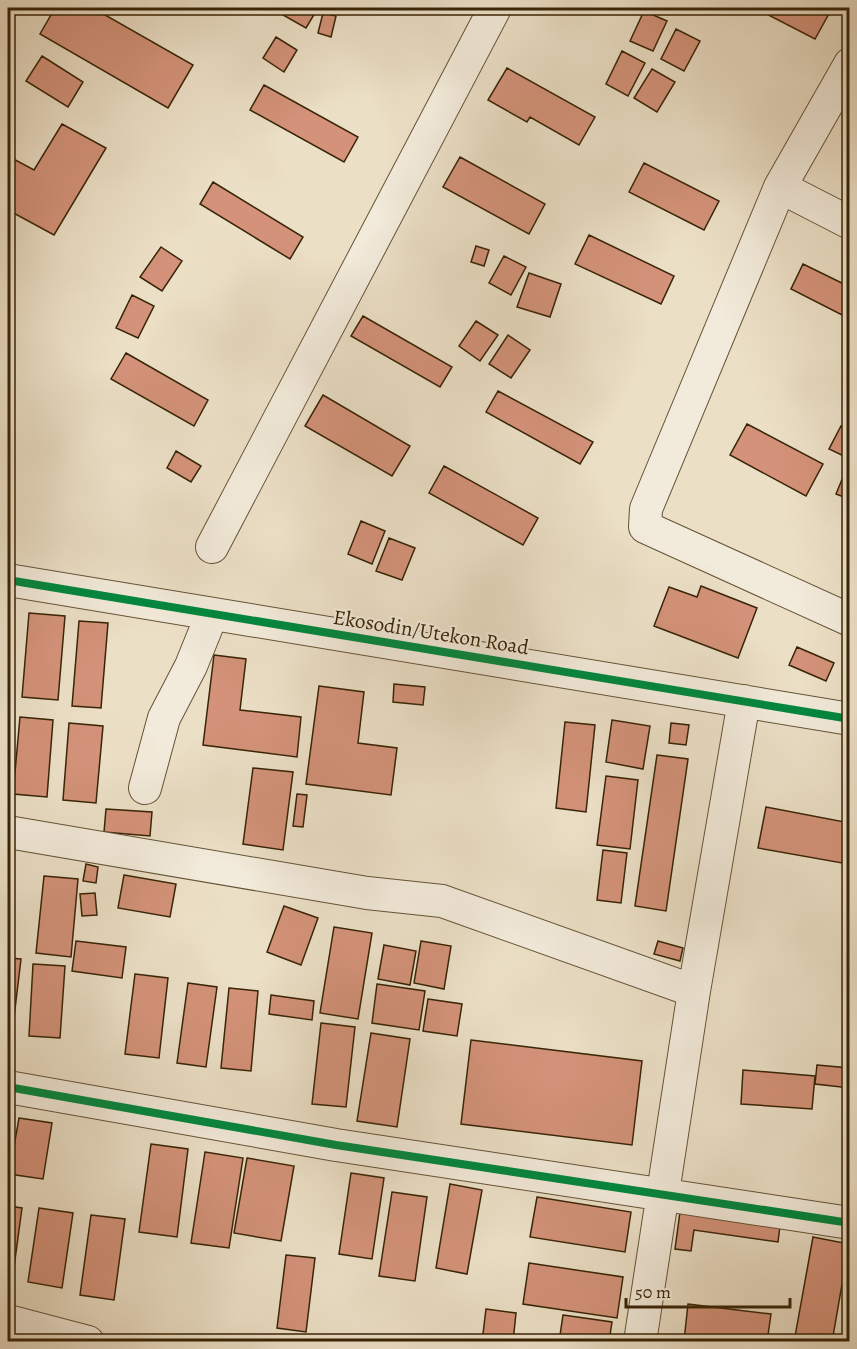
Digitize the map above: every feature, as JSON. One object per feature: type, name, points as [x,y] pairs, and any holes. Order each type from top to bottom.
[{"type":"street","points":[[212,547],[495,8]]},
{"type":"street","points":[[849,64],[780,187],[646,509],[645,527],[849,620]]},
{"type":"street","points":[[780,187],[849,223]]},
{"type":"street","name":"Ekosodin/Utekon Road","points":[[8,580],[849,719]]},
{"type":"street","points":[[145,788],[164,718],[191,666],[212,614]]},
{"type":"street","points":[[639,1341],[664,1194],[694,991],[744,701]]},
{"type":"street","points":[[8,832],[367,893],[442,901],[694,991]]},
{"type":"street","points":[[8,1087],[336,1145],[849,1223]]},
{"type":"street","points":[[8,1322],[88,1341]]},
{"type":"building","points":[[55,8],[93,8],[193,65],[168,108],[40,34]]},
{"type":"building","points":[[287,8],[318,8],[306,28],[283,15]]},
{"type":"building","points":[[755,8],[827,8],[831,10],[815,39]]},
{"type":"building","points":[[644,11],[667,21],[653,51],[630,41]]},
{"type":"building","points":[[323,13],[336,16],[331,37],[318,33]]},
{"type":"building","points":[[676,29],[700,41],[684,71],[661,59]]},
{"type":"building","points":[[276,37],[297,50],[284,72],[263,58]]},
{"type":"building","points":[[622,51],[645,63],[628,96],[606,84]]},
{"type":"building","points":[[42,56],[83,82],[68,107],[26,81]]},
{"type":"building","points":[[507,68],[595,117],[579,145],[530,117],[527,122],[488,100]]},
{"type":"building","points":[[652,69],[675,82],[657,112],[634,98]]},
{"type":"building","points":[[264,85],[358,137],[344,162],[250,110]]},
{"type":"building","points":[[62,124],[106,148],[54,235],[8,210],[8,156],[34,170]]},
{"type":"building","points":[[460,157],[545,204],[529,234],[443,187]]},
{"type":"building","points":[[644,163],[719,201],[704,230],[629,192]]},
{"type":"building","points":[[213,182],[303,237],[290,259],[200,204]]},
{"type":"building","points":[[589,235],[674,276],[661,304],[575,264]]},
{"type":"building","points":[[476,246],[489,250],[484,266],[471,262]]},
{"type":"building","points":[[161,247],[182,261],[162,291],[140,277]]},
{"type":"building","points":[[504,256],[526,267],[511,295],[489,283]]},
{"type":"building","points":[[803,264],[850,287],[850,319],[791,289]]},
{"type":"building","points":[[529,273],[561,284],[550,317],[517,307]]},
{"type":"building","points":[[132,295],[154,306],[138,338],[116,328]]},
{"type":"building","points":[[363,316],[452,367],[440,387],[351,336]]},
{"type":"building","points":[[476,321],[498,335],[480,361],[459,346]]},
{"type":"building","points":[[508,335],[530,350],[511,378],[489,364]]},
{"type":"building","points":[[126,353],[208,400],[194,426],[111,379]]},
{"type":"building","points":[[498,391],[593,442],[580,464],[486,412]]},
{"type":"building","points":[[323,395],[410,446],[392,476],[305,426]]},
{"type":"building","points":[[747,424],[823,464],[806,496],[730,455]]},
{"type":"building","points":[[841,426],[850,430],[850,459],[829,449]]},
{"type":"building","points":[[176,451],[201,466],[191,482],[167,468]]},
{"type":"building","points":[[444,466],[538,518],[523,545],[429,493]]},
{"type":"building","points":[[843,477],[850,480],[849,499],[836,494]]},
{"type":"building","points":[[361,521],[385,531],[372,564],[348,554]]},
{"type":"building","points":[[389,538],[415,548],[402,580],[376,571]]},
{"type":"building","points":[[701,586],[757,608],[738,658],[654,626],[669,587],[697,597]]},
{"type":"building","points":[[29,613],[65,616],[58,700],[22,697]]},
{"type":"building","points":[[79,621],[108,623],[101,708],[72,706]]},
{"type":"building","points":[[797,647],[834,663],[826,681],[789,665]]},
{"type":"building","points":[[214,655],[246,659],[240,710],[301,717],[297,757],[203,745]]},
{"type":"building","points":[[394,684],[425,687],[423,705],[393,702]]},
{"type":"building","points":[[319,686],[364,692],[358,743],[397,748],[391,795],[306,784]]},
{"type":"building","points":[[20,717],[53,720],[47,797],[13,794]]},
{"type":"building","points":[[612,720],[650,726],[643,769],[606,762]]},
{"type":"building","points":[[565,722],[595,725],[586,812],[556,808]]},
{"type":"building","points":[[69,723],[103,726],[96,803],[63,800]]},
{"type":"building","points":[[671,723],[689,725],[686,745],[669,743]]},
{"type":"building","points":[[657,755],[688,759],[666,911],[635,906]]},
{"type":"building","points":[[253,768],[293,772],[283,850],[243,844]]},
{"type":"building","points":[[606,776],[638,780],[630,849],[597,845]]},
{"type":"building","points":[[297,794],[307,795],[303,827],[293,826]]},
{"type":"building","points":[[766,807],[850,823],[842,863],[758,848]]},
{"type":"building","points":[[106,809],[152,812],[150,836],[104,832]]},
{"type":"building","points":[[603,850],[627,853],[621,903],[597,900]]},
{"type":"building","points":[[86,864],[98,867],[96,883],[83,881]]},
{"type":"building","points":[[124,875],[176,884],[170,917],[118,908]]},
{"type":"building","points":[[44,876],[78,879],[71,957],[36,953]]},
{"type":"building","points":[[95,893],[97,915],[82,916],[80,894]]},
{"type":"building","points":[[284,906],[318,918],[301,965],[267,952]]},
{"type":"building","points":[[334,927],[372,933],[358,1019],[320,1013]]},
{"type":"building","points":[[76,941],[126,947],[122,978],[72,971]]},
{"type":"building","points":[[421,941],[451,946],[444,989],[414,983]]},
{"type":"building","points":[[658,941],[683,948],[680,961],[654,954]]},
{"type":"building","points":[[384,945],[416,951],[410,985],[378,979]]},
{"type":"building","points":[[8,958],[21,959],[12,1034],[8,1034]]},
{"type":"building","points":[[33,964],[65,966],[60,1038],[29,1036]]},
{"type":"building","points":[[135,974],[168,978],[159,1058],[125,1054]]},
{"type":"building","points":[[188,983],[217,987],[206,1067],[177,1063]]},
{"type":"building","points":[[377,984],[425,991],[419,1030],[372,1023]]},
{"type":"building","points":[[229,988],[258,991],[251,1071],[221,1068]]},
{"type":"building","points":[[271,995],[314,1001],[312,1020],[269,1014]]},
{"type":"building","points":[[428,999],[462,1004],[457,1036],[423,1031]]},
{"type":"building","points":[[321,1023],[355,1027],[346,1107],[312,1104]]},
{"type":"building","points":[[371,1033],[410,1039],[397,1127],[357,1121]]},
{"type":"building","points":[[471,1040],[642,1061],[632,1145],[461,1124]]},
{"type":"building","points":[[817,1065],[850,1068],[850,1088],[815,1084]]},
{"type":"building","points":[[743,1070],[815,1076],[812,1109],[741,1104]]},
{"type":"building","points":[[19,1118],[52,1123],[43,1179],[9,1174]]},
{"type":"building","points":[[151,1144],[188,1149],[177,1237],[139,1232]]},
{"type":"building","points":[[205,1152],[243,1158],[229,1248],[191,1243]]},
{"type":"building","points":[[247,1158],[294,1166],[281,1241],[234,1233]]},
{"type":"building","points":[[351,1173],[384,1178],[372,1259],[339,1254]]},
{"type":"building","points":[[450,1184],[482,1190],[467,1274],[436,1268]]},
{"type":"building","points":[[392,1192],[427,1197],[415,1281],[379,1276]]},
{"type":"building","points":[[537,1197],[631,1212],[625,1252],[530,1237]]},
{"type":"building","points":[[8,1206],[22,1208],[12,1282],[8,1281]]},
{"type":"building","points":[[39,1208],[73,1213],[62,1288],[28,1282]]},
{"type":"building","points":[[680,1212],[780,1226],[778,1242],[694,1230],[691,1251],[675,1249]]},
{"type":"building","points":[[91,1215],[125,1219],[114,1300],[80,1295]]},
{"type":"building","points":[[813,1237],[849,1244],[832,1342],[794,1342]]},
{"type":"building","points":[[286,1255],[315,1258],[306,1332],[277,1328]]},
{"type":"building","points":[[529,1263],[623,1277],[617,1318],[523,1304]]},
{"type":"building","points":[[688,1304],[771,1314],[767,1342],[684,1341]]},
{"type":"building","points":[[486,1309],[516,1313],[513,1342],[482,1342]]},
{"type":"building","points":[[563,1315],[612,1322],[609,1342],[559,1342]]},
{"type":"cycle path","points":[[8,580],[850,719]]},
{"type":"cycle path","points":[[8,1087],[336,1145],[850,1223]]}]
